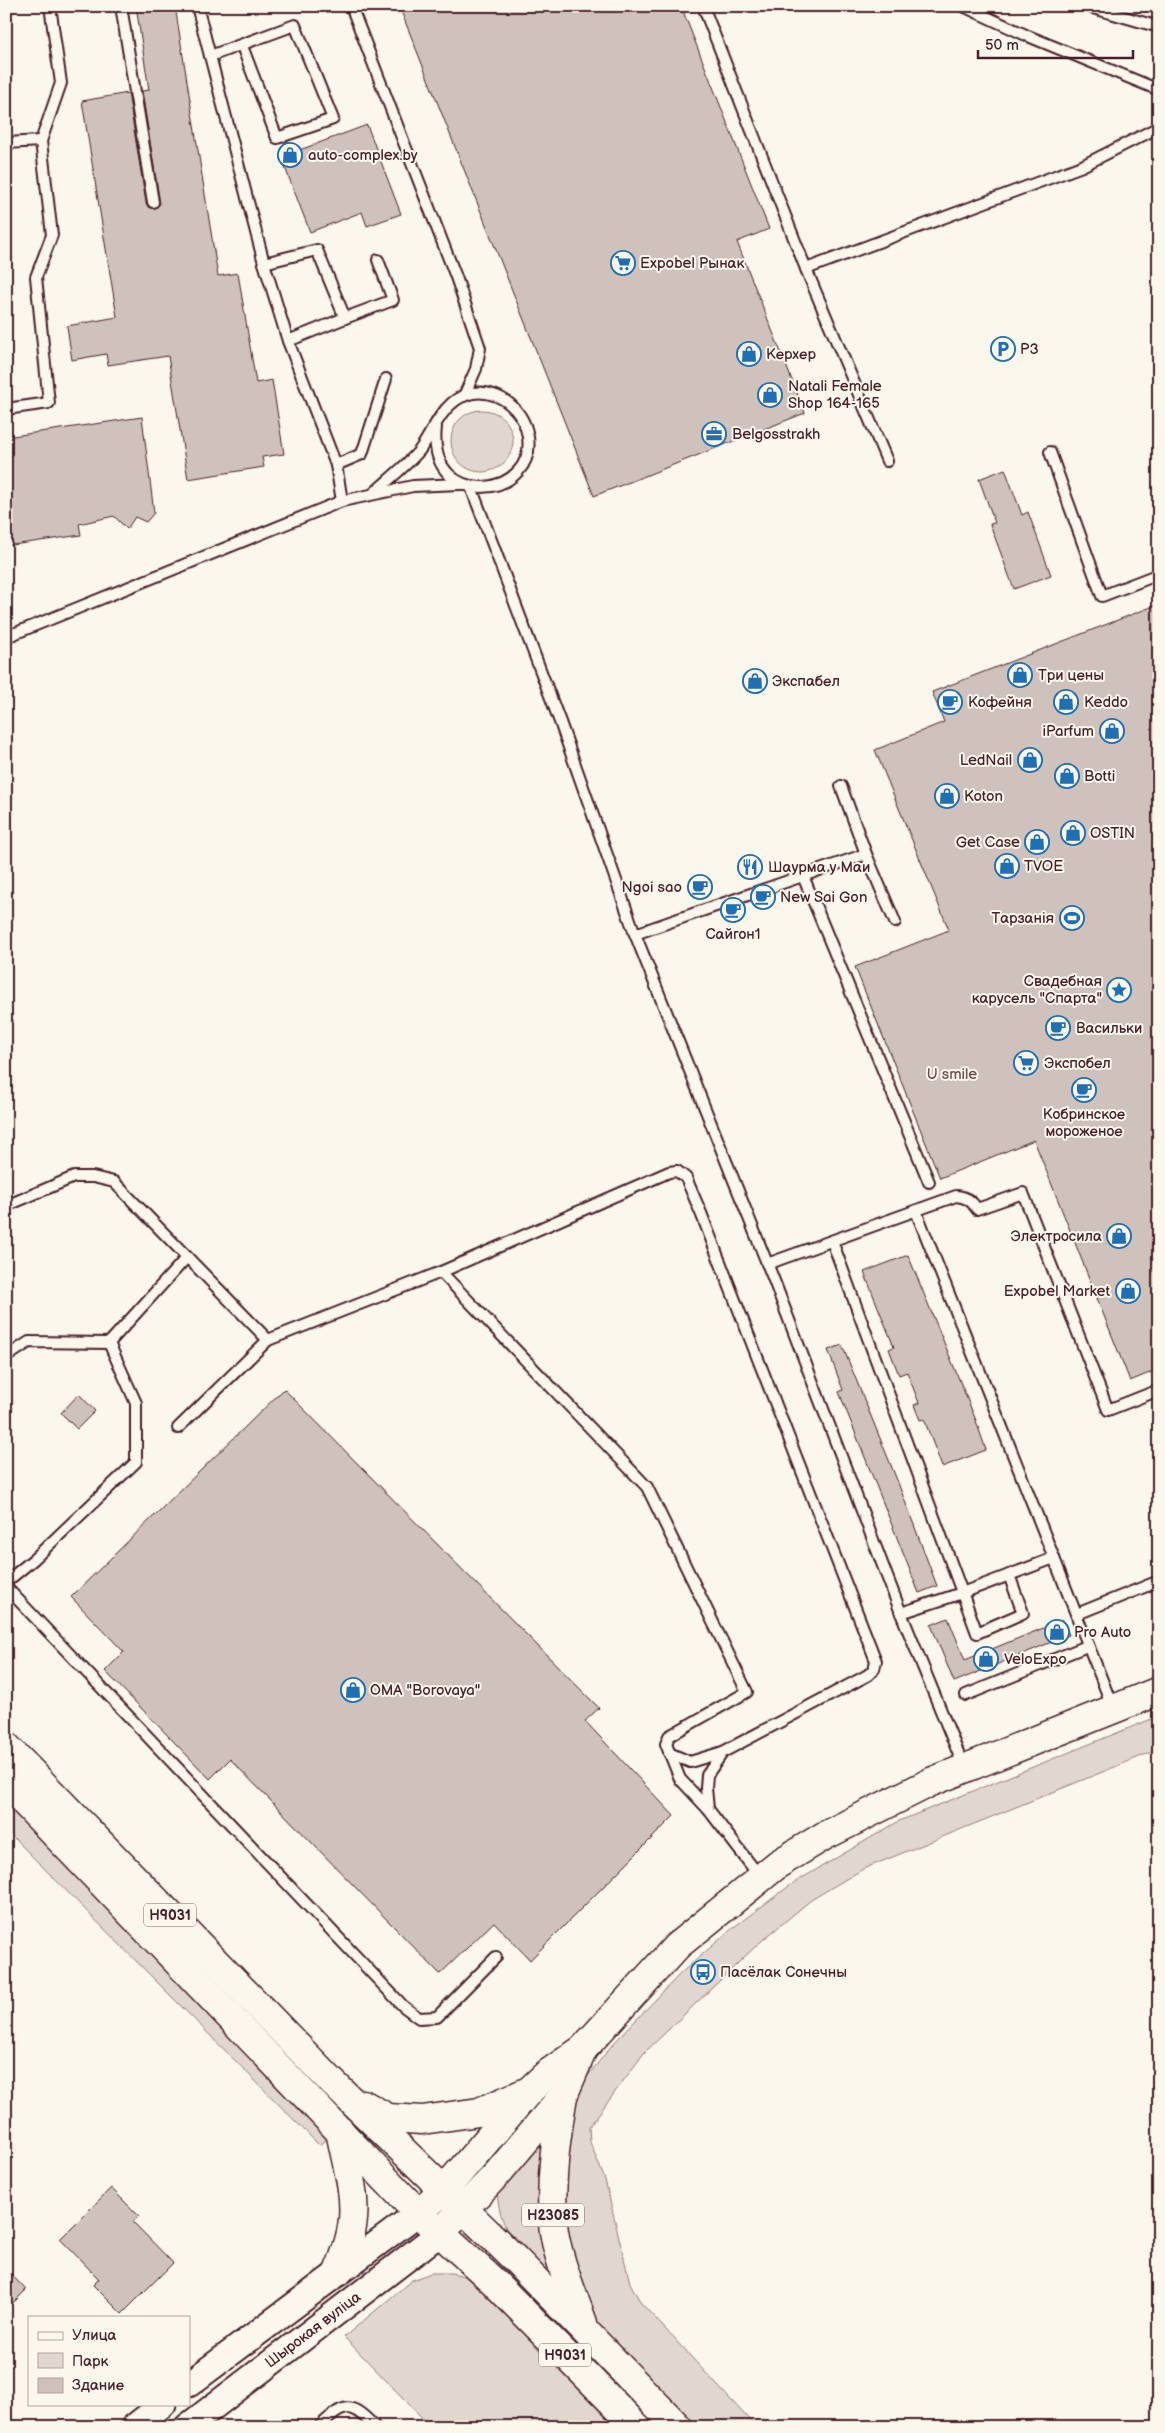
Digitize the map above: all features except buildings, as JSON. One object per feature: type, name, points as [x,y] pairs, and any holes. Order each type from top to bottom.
[{"type":"main road","name":"Н23085","points":[[445,2189],[529,2091],[547,2074],[583,2049],[677,1946],[778,1864],[824,1836],[964,1768],[1159,1691]]},
{"type":"main road","name":"Н9031","points":[[6,1746],[334,2084],[445,2189],[585,2329],[678,2427]]},
{"type":"main road","name":"Н9031","points":[[6,1783],[418,2213],[494,2282],[637,2427]]},
{"type":"main road","name":"Н23085","points":[[583,2049],[563,2096],[553,2174],[553,2224],[567,2279],[585,2329]]},
{"type":"main road","name":"Н23085","points":[[334,2084],[388,2118],[422,2120],[479,2112],[529,2091]]},
{"type":"main road","name":"Н23085","points":[[464,2208],[498,2173],[563,2096]]},
{"type":"main road","points":[[338,2272],[350,2246],[355,2214],[352,2181],[339,2130]]},
{"type":"main road","points":[[418,2213],[445,2189]]},
{"type":"main road","points":[[440,2233],[464,2208]]},
{"type":"street","name":"Шырокая вуліца","points":[[190,2383],[418,2213]]},
{"type":"street","name":"Шырокая вуліца","points":[[187,2427],[440,2233]]},
{"type":"street","points":[[134,2427],[160,2406]]},
{"type":"lane","points":[[6,409],[49,403],[36,277],[52,236],[40,141],[61,83],[50,6]]},
{"type":"lane","points":[[121,6],[153,202]]},
{"type":"lane","points":[[197,6],[264,263],[288,341],[336,465],[342,501]]},
{"type":"lane","points":[[351,6],[456,277],[480,348],[476,369],[464,396]]},
{"type":"lane","points":[[703,6],[806,269],[888,461]]},
{"type":"lane","points":[[1086,6],[1159,27]]},
{"type":"lane","points":[[970,8],[1028,36],[1159,90]]},
{"type":"lane","points":[[210,56],[242,46],[295,25],[333,119],[277,138],[242,46]]},
{"type":"lane","points":[[806,269],[1082,166],[1159,127]]},
{"type":"lane","points":[[6,143],[40,141]]},
{"type":"lane","points":[[264,263],[316,250],[345,318]]},
{"type":"lane","points":[[288,341],[393,300],[378,260]]},
{"type":"lane","points":[[336,465],[362,454],[386,379]]},
{"type":"lane","points":[[6,637],[342,501],[413,486],[460,484],[471,487],[490,488],[508,481],[518,471],[526,457],[529,440],[525,421],[512,405],[497,395],[482,392],[464,396],[451,403],[418,452],[373,494]]},
{"type":"lane","points":[[436,427],[434,442],[437,456],[443,469],[460,484]]},
{"type":"lane","points":[[1050,452],[1102,596],[1159,574]]},
{"type":"lane","points":[[471,487],[560,722],[635,934],[767,1264],[964,1768]]},
{"type":"lane","points":[[841,786],[866,854],[895,922]]},
{"type":"lane","points":[[635,934],[866,854]]},
{"type":"lane","points":[[803,876],[929,1182]]},
{"type":"lane","points":[[178,1428],[268,1340],[441,1272],[669,1172],[677,1171],[686,1178],[876,1661],[874,1669],[868,1675],[723,1752],[690,1762],[669,1753]]},
{"type":"lane","points":[[6,1206],[74,1177],[93,1177],[114,1182],[268,1340]]},
{"type":"lane","points":[[767,1264],[956,1196],[964,1197],[972,1202],[977,1209],[1023,1193],[1108,1410],[1159,1390]]},
{"type":"lane","points":[[916,1211],[1113,1709]]},
{"type":"lane","points":[[832,1241],[977,1633],[1023,1614],[1010,1575]]},
{"type":"lane","points":[[6,1357],[28,1342],[109,1343],[187,1257]]},
{"type":"lane","points":[[441,1272],[648,1487],[747,1692],[669,1736],[666,1744],[680,1779],[708,1809],[761,1878]]},
{"type":"lane","points":[[6,1582],[42,1552],[136,1462],[136,1403],[109,1343]]},
{"type":"lane","points":[[902,1613],[962,1593],[1054,1558]]},
{"type":"lane","points":[[1077,1614],[1159,1581]]},
{"type":"lane","points":[[6,1587],[403,2006],[419,2018],[437,2017],[496,1957]]},
{"type":"lane","points":[[966,1695],[1087,1646]]},
{"type":"lane","points":[[708,1809],[707,1775],[723,1752]]},
{"type":"lane","points":[[319,2427],[335,2412],[342,2408],[351,2407],[360,2412],[375,2427]]},
{"type":"green space","points":[[482,410],[499,415],[504,419],[508,424],[513,441],[508,458],[504,463],[499,467],[482,472],[465,467],[460,463],[456,458],[451,441],[456,424],[460,419],[465,415]]},
{"type":"green space","points":[[1159,1716],[1159,1749],[863,1869],[811,1900],[758,1944],[644,2053],[589,2127],[590,2142],[605,2180],[630,2283],[641,2303],[756,2427],[697,2427],[520,2250],[510,2236],[504,2222],[499,2208],[497,2192],[612,2045],[681,1973],[734,1927],[792,1884],[899,1821]]},
{"type":"green space","points":[[6,1797],[335,2133],[319,2145],[6,1830]]},
{"type":"green space","points":[[431,2273],[451,2273],[473,2278],[615,2427],[431,2427],[344,2337],[412,2280]]},
{"type":"place","name":"auto-complex.by","points":[[290,155]]},
{"type":"place","name":"Expobel Рынак","points":[[623,263]]},
{"type":"place","name":"P3","points":[[1003,349]]},
{"type":"place","name":"Керхер","points":[[749,354]]},
{"type":"place","name":"Natali Female Shop 164-165","points":[[770,395]]},
{"type":"place","name":"Belgosstrakh","points":[[714,434]]},
{"type":"place","name":"Три цены","points":[[1020,675]]},
{"type":"place","name":"Экспабел","points":[[755,681]]},
{"type":"place","name":"Кофейня","points":[[950,702]]},
{"type":"place","name":"Keddo","points":[[1066,702]]},
{"type":"place","name":"iParfum","points":[[1112,731]]},
{"type":"place","name":"LedNail","points":[[1030,760]]},
{"type":"place","name":"Botti","points":[[1067,776]]},
{"type":"place","name":"Koton","points":[[947,796]]},
{"type":"place","name":"OSTIN","points":[[1073,833]]},
{"type":"place","name":"Get Case","points":[[1037,842]]},
{"type":"place","name":"TVOE","points":[[1007,866]]},
{"type":"place","name":"Шаурма у Маи","points":[[750,867]]},
{"type":"place","name":"Ngoi sao","points":[[700,887]]},
{"type":"place","name":"New Sai Gon","points":[[763,897]]},
{"type":"place","name":"Сайгон1","points":[[733,910]]},
{"type":"place","name":"Тарзанія","points":[[1072,918]]},
{"type":"place","name":"Свадебная карусель \"Спарта\"","points":[[1119,990]]},
{"type":"place","name":"Васильки","points":[[1058,1028]]},
{"type":"place","name":"Экспобел","points":[[1026,1063]]},
{"type":"place","name":"Кобринское мороженое","points":[[1084,1090]]},
{"type":"place","name":"Электросила","points":[[1119,1236]]},
{"type":"place","name":"Expobel Market","points":[[1128,1291]]},
{"type":"place","name":"Pro Auto","points":[[1057,1632]]},
{"type":"place","name":"VeloExpo","points":[[986,1659]]},
{"type":"place","name":"ОМА \"Borovaya\"","points":[[353,1690]]},
{"type":"place","name":"Пасёлак Сонечны","points":[[703,1972]]},
{"type":"park label","name":"U smile","points":[[952,1074]]}]
